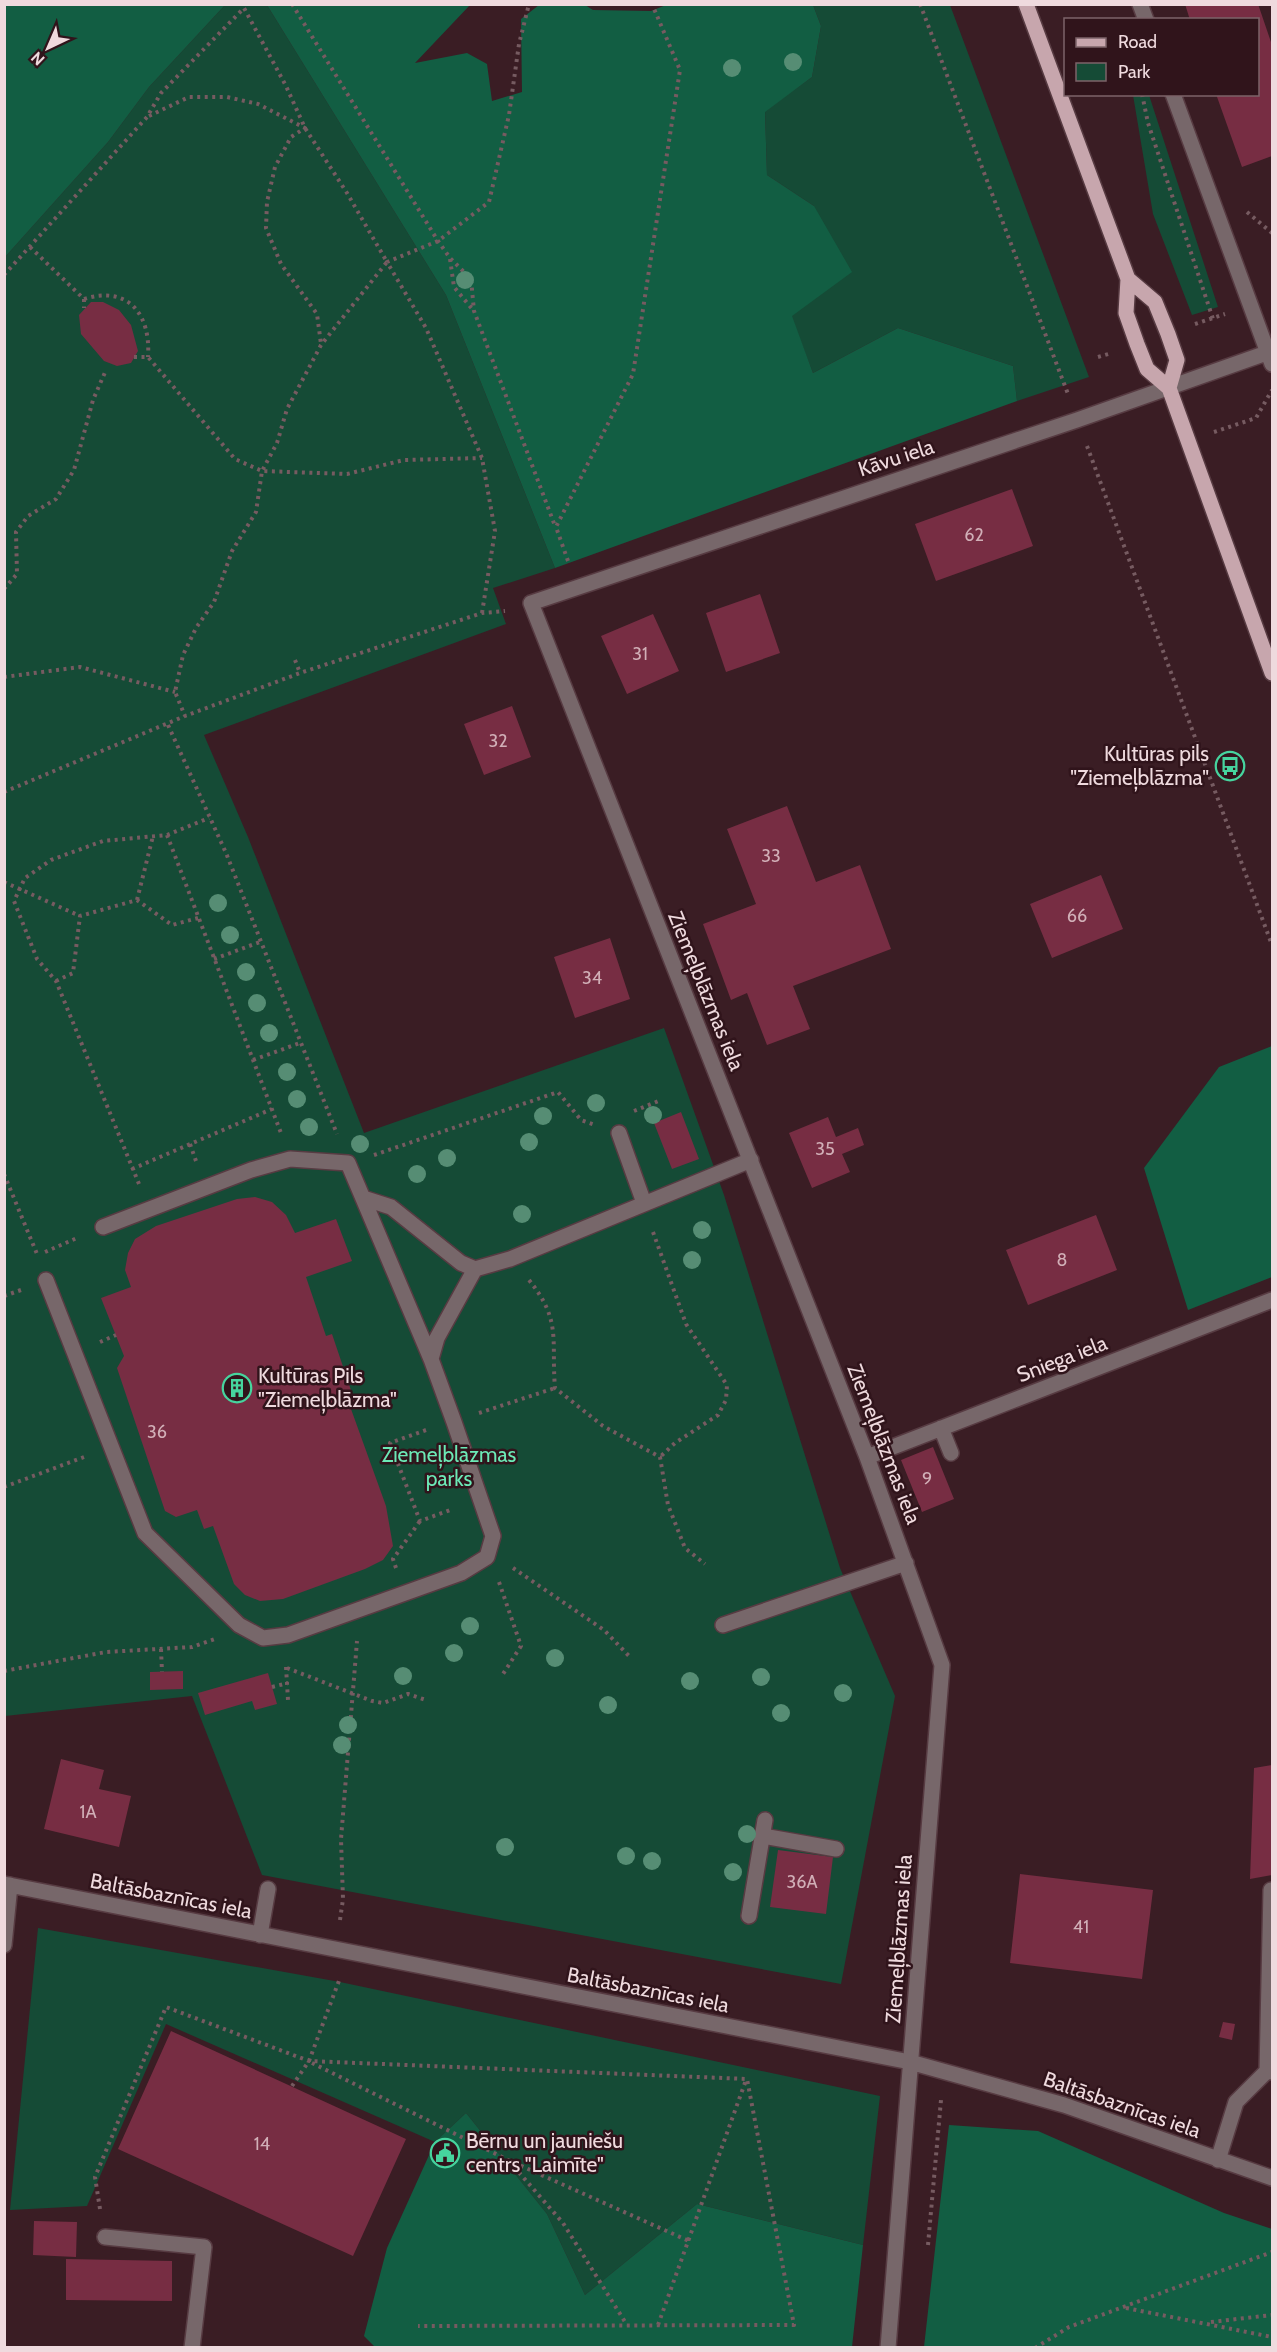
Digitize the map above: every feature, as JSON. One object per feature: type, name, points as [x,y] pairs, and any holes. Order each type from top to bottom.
[{"type":"main road","points":[[1026,4],[1128,279],[1126,313],[1133,334],[1147,369],[1168,388],[1272,673]]},
{"type":"main road","points":[[1128,279],[1155,302],[1168,334],[1177,360],[1168,388]]},
{"type":"street","points":[[1174,96],[1271,356]]},
{"type":"street","name":"Kāvu iela","points":[[531,603],[1168,388],[1271,356]]},
{"type":"street","name":"Ziemeļblāzmas iela","points":[[531,603],[867,1457],[942,1665],[888,2348]]},
{"type":"street","points":[[619,1133],[644,1203]]},
{"type":"street","points":[[46,1280],[145,1533],[239,1625],[263,1638],[288,1635],[461,1573],[487,1557],[493,1536],[454,1422],[431,1359],[348,1163],[290,1159],[251,1170],[103,1227]]},
{"type":"street","points":[[363,1198],[391,1207],[461,1263],[475,1269],[510,1259],[751,1160]]},
{"type":"street","points":[[431,1359],[437,1338],[475,1269]]},
{"type":"street","name":"Sniega iela","points":[[867,1457],[1272,1300]]},
{"type":"street","points":[[941,1428],[951,1453]]},
{"type":"street","points":[[723,1625],[906,1563]]},
{"type":"street","points":[[750,1916],[765,1820]]},
{"type":"street","points":[[763,1836],[836,1849]]},
{"type":"street","points":[[4,1945],[7,1885]]},
{"type":"street","name":"Baltāsbaznīcas iela","points":[[7,1885],[910,2062],[1064,2105],[1272,2178]]},
{"type":"street","points":[[260,1935],[268,1889]]},
{"type":"street","points":[[1218,2160],[1236,2102],[1270,2071],[1271,1890]]},
{"type":"street","points":[[105,2237],[204,2247],[192,2348]]},
{"type":"path","points":[[292,4],[438,241],[450,258],[471,279],[474,311],[568,558],[568,566]]},
{"type":"path","points":[[185,716],[175,692],[183,655],[196,628],[214,602],[232,550],[256,512],[262,471],[277,443],[278,433],[287,409],[321,345],[387,262],[438,241],[489,202],[509,115],[519,44],[529,4]]},
{"type":"path","points":[[556,527],[633,374],[680,70],[652,4]]},
{"type":"path","points":[[920,4],[1272,945]]},
{"type":"path","points":[[4,275],[147,117],[161,93],[246,6],[305,128],[426,328],[483,458],[495,531],[482,613]]},
{"type":"path","points":[[1142,96],[1148,123],[1213,319]]},
{"type":"path","points":[[147,117],[189,97],[227,97],[258,104],[305,128]]},
{"type":"path","points":[[305,128],[291,137],[275,167],[267,202],[266,228],[281,264],[317,314],[321,345]]},
{"type":"path","points":[[30,247],[84,299],[84,308]]},
{"type":"path","points":[[450,258],[454,287],[474,311]]},
{"type":"path","points":[[84,299],[101,293],[122,297],[146,324],[148,357],[235,459],[262,471],[346,474],[404,460],[483,458]]},
{"type":"path","points":[[134,357],[148,357]]},
{"type":"path","points":[[4,589],[17,574],[16,532],[28,516],[56,499],[74,470],[93,400],[106,370]]},
{"type":"path","points":[[1188,442],[1256,418],[1272,390]]},
{"type":"path","points":[[4,792],[185,716],[300,673],[482,613],[502,612],[531,603]]},
{"type":"path","points":[[295,660],[300,673]]},
{"type":"path","points":[[4,677],[80,667],[175,692]]},
{"type":"path","points":[[168,725],[260,942],[348,1163],[558,1092],[581,1120],[619,1133]]},
{"type":"path","points":[[148,1209],[56,981],[37,959],[14,901],[25,878],[51,860],[103,841],[167,835],[209,818]]},
{"type":"path","points":[[167,835],[290,1159]]},
{"type":"path","points":[[137,900],[153,836]]},
{"type":"path","points":[[4,882],[80,916],[137,900]]},
{"type":"path","points":[[137,900],[172,924],[198,918]]},
{"type":"path","points":[[56,981],[74,973],[80,916]]},
{"type":"path","points":[[214,959],[260,942]]},
{"type":"path","points":[[253,1060],[300,1043]]},
{"type":"path","points":[[132,1169],[272,1109]]},
{"type":"path","points":[[4,1174],[6,1185],[38,1255],[46,1280]]},
{"type":"path","points":[[644,1203],[686,1324],[727,1385],[726,1400],[718,1415],[675,1443],[660,1456]]},
{"type":"path","points":[[38,1255],[103,1227]]},
{"type":"path","points":[[523,1272],[550,1309],[554,1326],[555,1388]]},
{"type":"path","points":[[555,1388],[603,1426],[660,1456]]},
{"type":"path","points":[[480,1413],[555,1388]]},
{"type":"path","points":[[420,1521],[390,1443],[454,1422]]},
{"type":"path","points":[[4,1487],[110,1446]]},
{"type":"path","points":[[660,1456],[668,1505],[685,1548],[705,1564]]},
{"type":"path","points":[[404,1594],[393,1559],[420,1521],[480,1499]]},
{"type":"path","points":[[514,1569],[604,1630],[629,1656]]},
{"type":"path","points":[[499,1583],[521,1646],[503,1674]]},
{"type":"path","points":[[341,1912],[341,1839],[360,1610]]},
{"type":"path","points":[[4,1671],[106,1652],[192,1647],[214,1640],[239,1625]]},
{"type":"path","points":[[161,1649],[162,1672]]},
{"type":"path","points":[[287,1668],[383,1703],[408,1694],[426,1700]]},
{"type":"path","points":[[272,1687],[288,1683]]},
{"type":"path","points":[[292,2086],[309,2061],[341,1973]]},
{"type":"path","points":[[105,2237],[95,2177],[166,2007],[309,2061],[508,2160],[689,2241]]},
{"type":"path","points":[[309,2061],[747,2079]]},
{"type":"path","points":[[658,2325],[747,2079]]},
{"type":"path","points":[[418,2326],[794,2325],[747,2079]]},
{"type":"path","points":[[927,2253],[942,2088]]},
{"type":"path","points":[[508,2160],[563,2223],[628,2326]]},
{"type":"path","points":[[1035,2348],[1069,2327],[1272,2252]]},
{"type":"path","points":[[1125,2308],[1206,2322],[1272,2337]]},
{"type":"path","points":[[1206,2322],[1272,2315]]},
{"type":"green space","points":[[5,4],[225,5],[149,87],[108,142],[5,257]]},
{"type":"green space","name":"Ziemeļblāzmas parks","points":[[225,5],[267,5],[446,295],[555,568],[493,588],[506,624],[204,735],[248,837],[364,1133],[664,1028],[724,1195],[840,1568],[895,1696],[841,1984],[262,1875],[192,1696],[5,1716],[5,257],[108,142],[149,87]]},
{"type":"green space","points":[[267,5],[470,5],[415,63],[467,53],[487,64],[492,101],[522,92],[521,19],[539,5],[585,5],[593,10],[651,11],[666,5],[813,5],[821,26],[812,77],[765,112],[767,175],[814,206],[852,272],[792,316],[813,373],[898,328],[1013,366],[1017,401],[555,568],[446,295]]},
{"type":"green space","points":[[813,5],[950,5],[1089,377],[1017,401],[1013,366],[898,328],[813,373],[791,316],[814,206],[767,175],[765,111],[812,77],[821,26]]},
{"type":"green space","points":[[1133,96],[1149,96],[1218,307],[1192,315],[1153,214]]},
{"type":"green space","points":[[1272,1046],[1272,1277],[1188,1310],[1144,1168],[1219,1067]]},
{"type":"green space","points":[[38,1928],[340,1982],[880,2096],[863,2245],[697,2204],[585,2295],[547,2214],[466,2113],[435,2142],[166,2024],[87,2206],[10,2210]]},
{"type":"green space","points":[[466,2113],[547,2214],[585,2295],[697,2204],[863,2245],[852,2347],[375,2347],[364,2336],[387,2248],[435,2142]]},
{"type":"green space","points":[[949,2125],[1038,2131],[1224,2213],[1272,2229],[1272,2347],[924,2347]]},
{"type":"building","points":[[1185,4],[1258,4],[1272,45],[1272,156],[1242,167],[1217,96],[1259,96],[1259,18],[1189,18]]},
{"type":"building","points":[[91,302],[103,302],[119,310],[131,325],[138,351],[131,363],[117,366],[104,361],[81,334],[79,315]]},
{"type":"building","points":[[1012,489],[1033,546],[936,581],[915,524]]},
{"type":"building","points":[[760,594],[780,653],[726,672],[706,613]]},
{"type":"building","points":[[653,614],[679,671],[627,694],[601,636]]},
{"type":"building","points":[[512,706],[531,757],[484,775],[464,724]]},
{"type":"building","points":[[787,806],[816,882],[860,865],[891,949],[793,986],[810,1029],[767,1045],[747,993],[731,1000],[703,924],[756,904],[727,829]]},
{"type":"building","points":[[1101,875],[1123,929],[1052,958],[1030,904]]},
{"type":"building","points":[[610,938],[630,999],[575,1018],[554,957]]},
{"type":"building","points":[[681,1112],[699,1159],[672,1169],[654,1123]]},
{"type":"building","points":[[828,1117],[836,1137],[858,1128],[864,1145],[842,1154],[850,1172],[812,1188],[789,1133]]},
{"type":"building","name":"Kultūras Pils \"Ziemeļblāzma\"","points":[[255,1197],[272,1202],[286,1215],[295,1233],[336,1219],[352,1261],[306,1277],[326,1336],[332,1334],[357,1408],[351,1409],[386,1506],[393,1546],[383,1560],[365,1569],[283,1599],[260,1601],[245,1595],[234,1584],[213,1526],[204,1529],[197,1510],[176,1517],[165,1511],[117,1368],[124,1356],[101,1298],[131,1287],[125,1270],[128,1253],[135,1239],[156,1226],[237,1199]]},
{"type":"building","points":[[1096,1215],[1117,1270],[1028,1305],[1006,1250]]},
{"type":"building","points":[[933,1447],[954,1499],[922,1512],[901,1460]]},
{"type":"building","points":[[183,1671],[183,1689],[150,1690],[150,1672]]},
{"type":"building","points":[[268,1673],[277,1704],[255,1710],[252,1701],[205,1715],[198,1693]]},
{"type":"building","points":[[61,1759],[104,1770],[99,1789],[131,1796],[119,1847],[44,1829]]},
{"type":"building","points":[[1272,1765],[1272,1875],[1250,1879],[1254,1768]]},
{"type":"building","points":[[778,1850],[833,1857],[826,1914],[770,1907]]},
{"type":"building","points":[[1020,1874],[1153,1890],[1142,1979],[1010,1963]]},
{"type":"building","points":[[1223,2022],[1235,2024],[1232,2040],[1219,2037]]},
{"type":"building","points":[[171,2031],[406,2139],[353,2256],[118,2149]]},
{"type":"building","points":[[34,2221],[77,2222],[76,2257],[33,2255]]},
{"type":"building","points":[[66,2259],[172,2261],[172,2301],[66,2300]]},
{"type":"place","name":"Kultūras pils \"Ziemeļblāzma\"","points":[[1230,766]]},
{"type":"place","name":"Kultūras Pils \"Ziemeļblāzma\"","points":[[237,1388]]},
{"type":"place","name":"Bērnu un jauniešu centrs \"Laimīte\"","points":[[445,2153]]}]
